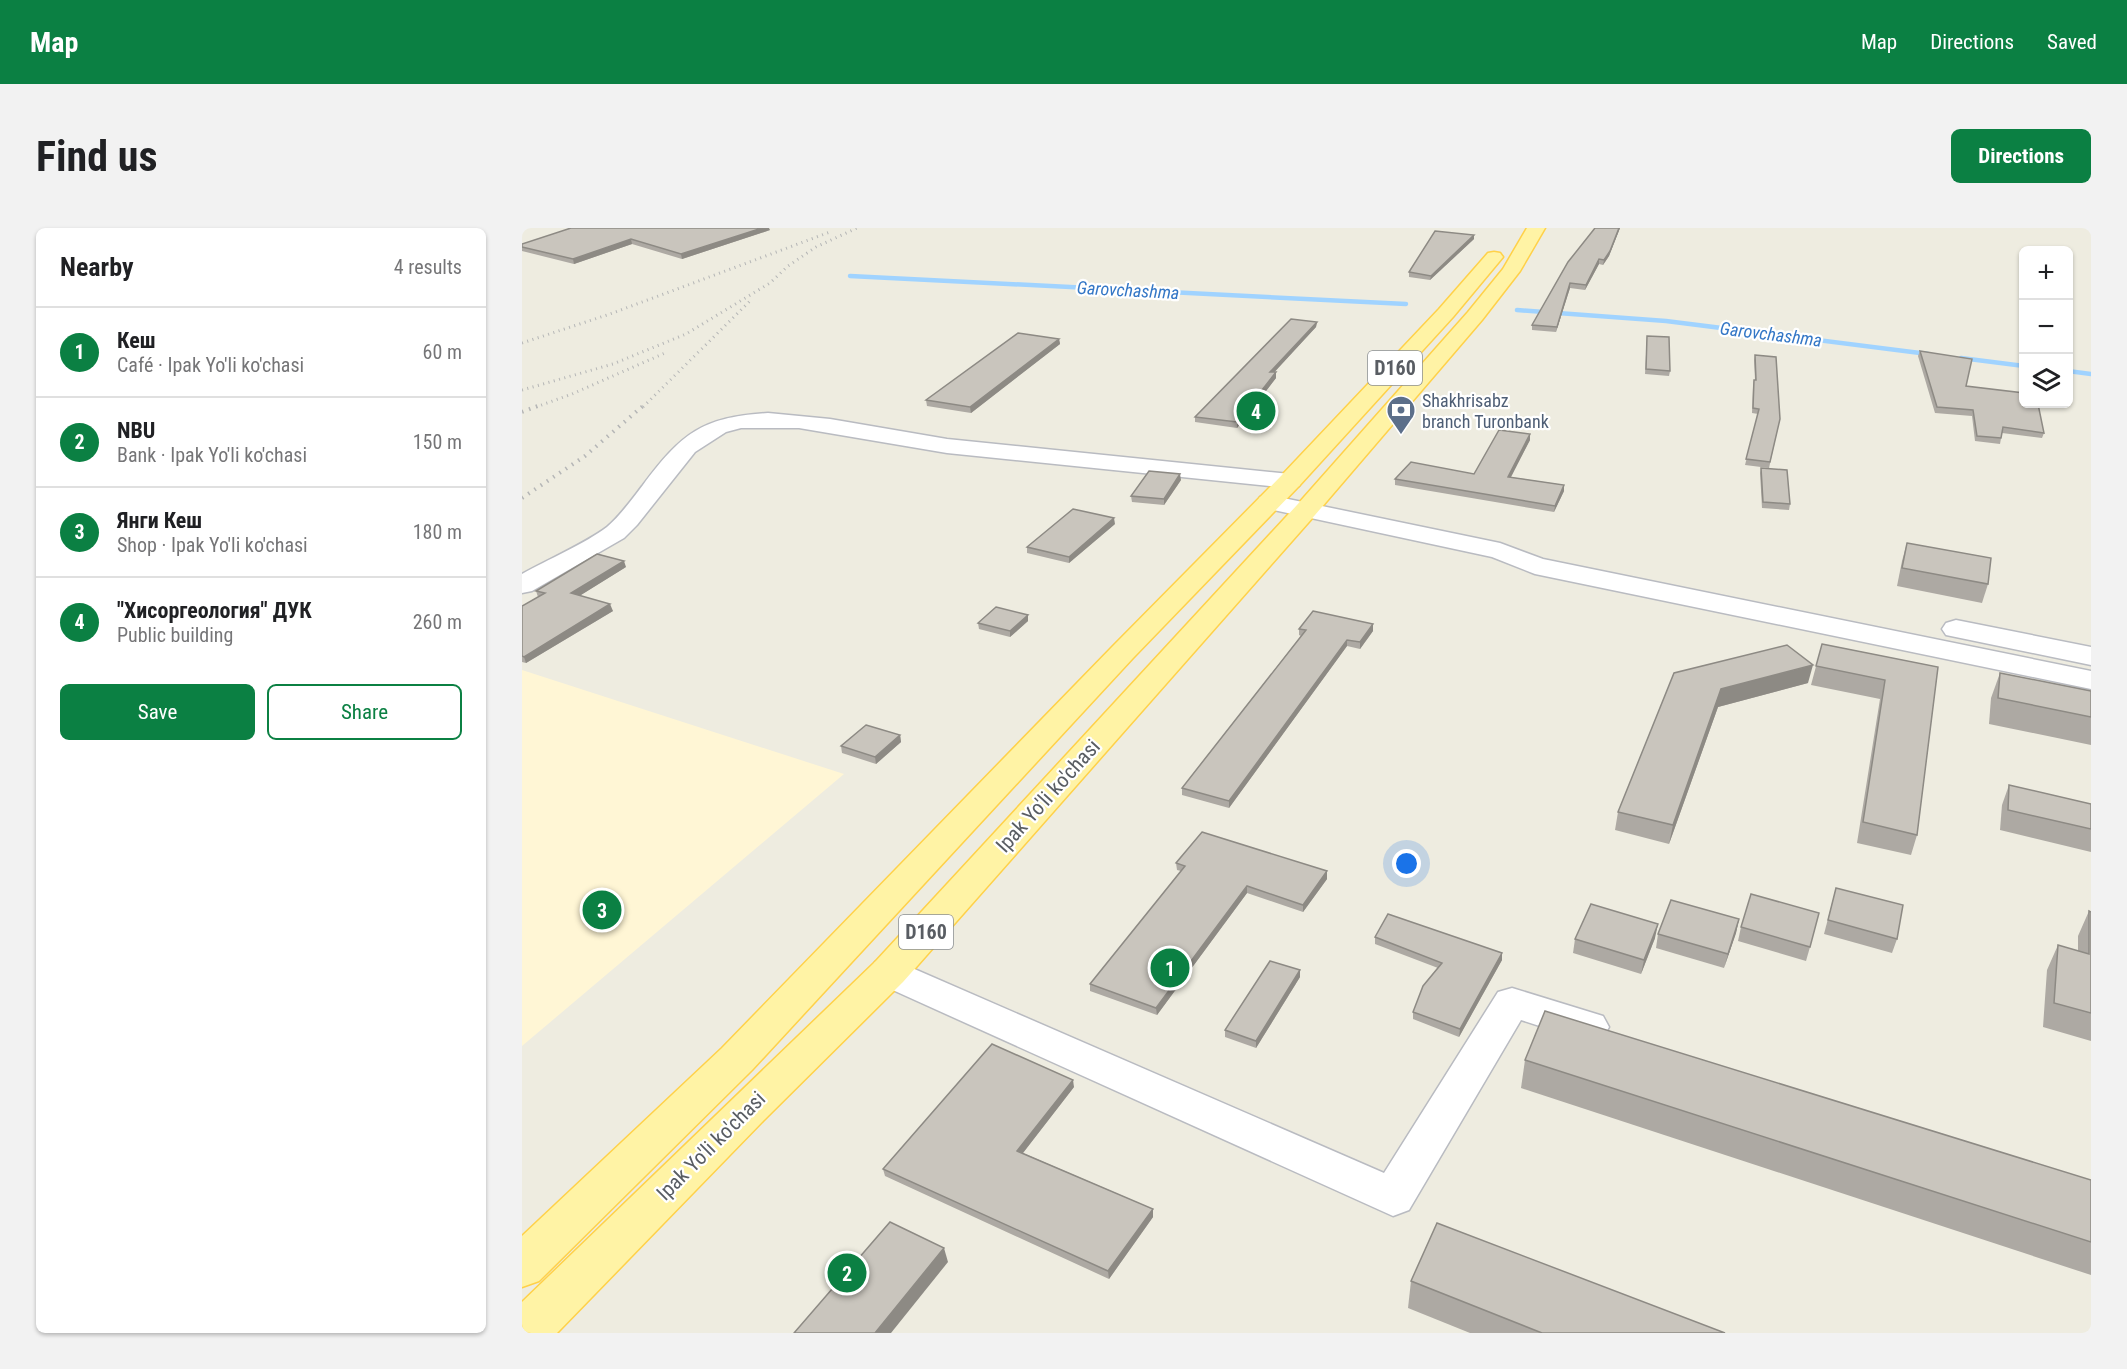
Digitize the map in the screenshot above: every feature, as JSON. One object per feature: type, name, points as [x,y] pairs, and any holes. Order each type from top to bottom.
[{"type":"main road","name":"Ipak Yo'li ko'chasi","points":[[522,1266],[737,1059],[1123,652],[1476,316],[1511,271],[1536,228]]},
{"type":"main road","name":"Ipak Yo'li ko'chasi","points":[[525,1333],[748,1108],[889,972],[1288,497],[1487,267],[1505,239]]},
{"type":"street","points":[[522,585],[615,533],[624,525],[662,473],[705,433],[739,421],[758,420],[801,423],[946,446],[1178,467],[1500,551],[1535,566],[2091,680]]},
{"type":"street","points":[[1500,551],[1550,550],[2091,656]]},
{"type":"street","points":[[889,972],[1392,1197],[1512,1002],[1626,1039]]},
{"type":"shaded area","points":[[522,670],[844,774],[522,1046]]},
{"type":"building","points":[[571,228],[762,228],[681,254],[631,239],[573,259],[522,247],[522,244]]},
{"type":"building","points":[[1595,228],[1619,228],[1610,251],[1604,260],[1599,259],[1586,285],[1570,283],[1557,327],[1532,325],[1568,262]]},
{"type":"building","points":[[1435,231],[1474,235],[1431,276],[1409,272]]},
{"type":"building","points":[[1291,319],[1317,322],[1270,372],[1276,372],[1237,422],[1195,417]]},
{"type":"building","points":[[1018,333],[1059,339],[970,407],[926,400]]},
{"type":"building","points":[[1647,336],[1669,337],[1670,371],[1646,369]]},
{"type":"building","points":[[1920,351],[1972,359],[1966,386],[2019,392],[2019,408],[2039,408],[2044,433],[2003,427],[2001,438],[1977,436],[1973,410],[1937,407]]},
{"type":"building","points":[[1755,355],[1776,357],[1780,419],[1770,462],[1746,459],[1759,409],[1753,408],[1754,380],[1756,380]]},
{"type":"building","points":[[1499,430],[1530,434],[1508,477],[1564,485],[1555,506],[1395,479],[1411,462],[1474,474]]},
{"type":"building","points":[[1761,468],[1787,470],[1790,504],[1763,502]]},
{"type":"building","points":[[1149,471],[1180,474],[1164,499],[1131,496]]},
{"type":"building","points":[[1073,509],[1114,518],[1069,557],[1027,547]]},
{"type":"building","points":[[1907,543],[1991,558],[1988,584],[1902,568]]},
{"type":"building","points":[[597,554],[624,561],[571,593],[610,604],[524,657],[522,656],[522,606],[545,593],[536,591]]},
{"type":"building","points":[[996,607],[1028,615],[1010,631],[978,623]]},
{"type":"building","points":[[1313,611],[1373,624],[1360,642],[1347,640],[1229,801],[1182,788],[1306,630],[1299,629]]},
{"type":"building","points":[[1822,644],[1938,667],[1917,835],[1863,822],[1885,680],[1816,666]]},
{"type":"building","points":[[1787,645],[1813,665],[1721,689],[1673,825],[1618,812],[1674,673]]},
{"type":"building","points":[[2000,673],[2091,691],[2091,717],[1998,698]]},
{"type":"building","points":[[866,725],[900,735],[875,757],[841,746]]},
{"type":"building","points":[[2009,785],[2091,804],[2091,829],[2008,810]]},
{"type":"building","points":[[1202,832],[1327,871],[1303,905],[1247,886],[1156,1008],[1090,984],[1185,866],[1176,863]]},
{"type":"building","points":[[1836,888],[1903,905],[1897,939],[1828,920]]},
{"type":"building","points":[[1751,894],[1819,913],[1810,947],[1741,927]]},
{"type":"building","points":[[1671,900],[1739,919],[1728,954],[1658,934]]},
{"type":"building","points":[[1591,904],[1658,924],[1644,960],[1575,939]]},
{"type":"building","points":[[2089,911],[2091,912],[2091,1013],[2054,1003],[2058,945],[2089,954]]},
{"type":"building","points":[[1388,914],[1502,953],[1460,1029],[1413,1012],[1423,986],[1442,963],[1375,937]]},
{"type":"building","points":[[1270,961],[1300,970],[1256,1041],[1225,1030]]},
{"type":"building","points":[[1545,1011],[2091,1180],[2091,1242],[1525,1060]]},
{"type":"building","points":[[992,1044],[1073,1080],[1017,1151],[1153,1209],[1108,1271],[883,1169]]},
{"type":"building","points":[[890,1222],[944,1248],[875,1333],[794,1333]]},
{"type":"building","points":[[1437,1223],[1725,1333],[1542,1333],[1411,1281]]},
{"type":"waterway","name":"Garovchashma","points":[[850,276],[1406,304]]},
{"type":"waterway","name":"Garovchashma","points":[[1517,310],[1666,321],[1928,354]]},
{"type":"waterway","name":"Garovchashma","points":[[1961,358],[2019,365]]},
{"type":"waterway","name":"Garovchashma","points":[[2073,372],[2091,374]]},
{"type":"railway","points":[[522,390],[613,364],[686,334],[770,283],[788,266],[816,247],[857,228]]},
{"type":"railway","points":[[522,343],[610,314],[830,232]]},
{"type":"railway","points":[[643,407],[750,301]]},
{"type":"railway","points":[[536,407],[572,394],[665,353]]},
{"type":"railway","points":[[522,412],[540,405]]},
{"type":"railway","points":[[522,498],[585,456],[644,405]]},
{"type":"place","name":"\"Хисоргеология\" ДУК","points":[[1256,411]]},
{"type":"place","name":"Shakhrisabz branch Turonbank","points":[[1401,436]]},
{"type":"place","name":"Янги Кеш","points":[[602,910]]},
{"type":"place","name":"Кеш","points":[[1170,968]]},
{"type":"place","name":"NBU","points":[[847,1273]]}]
